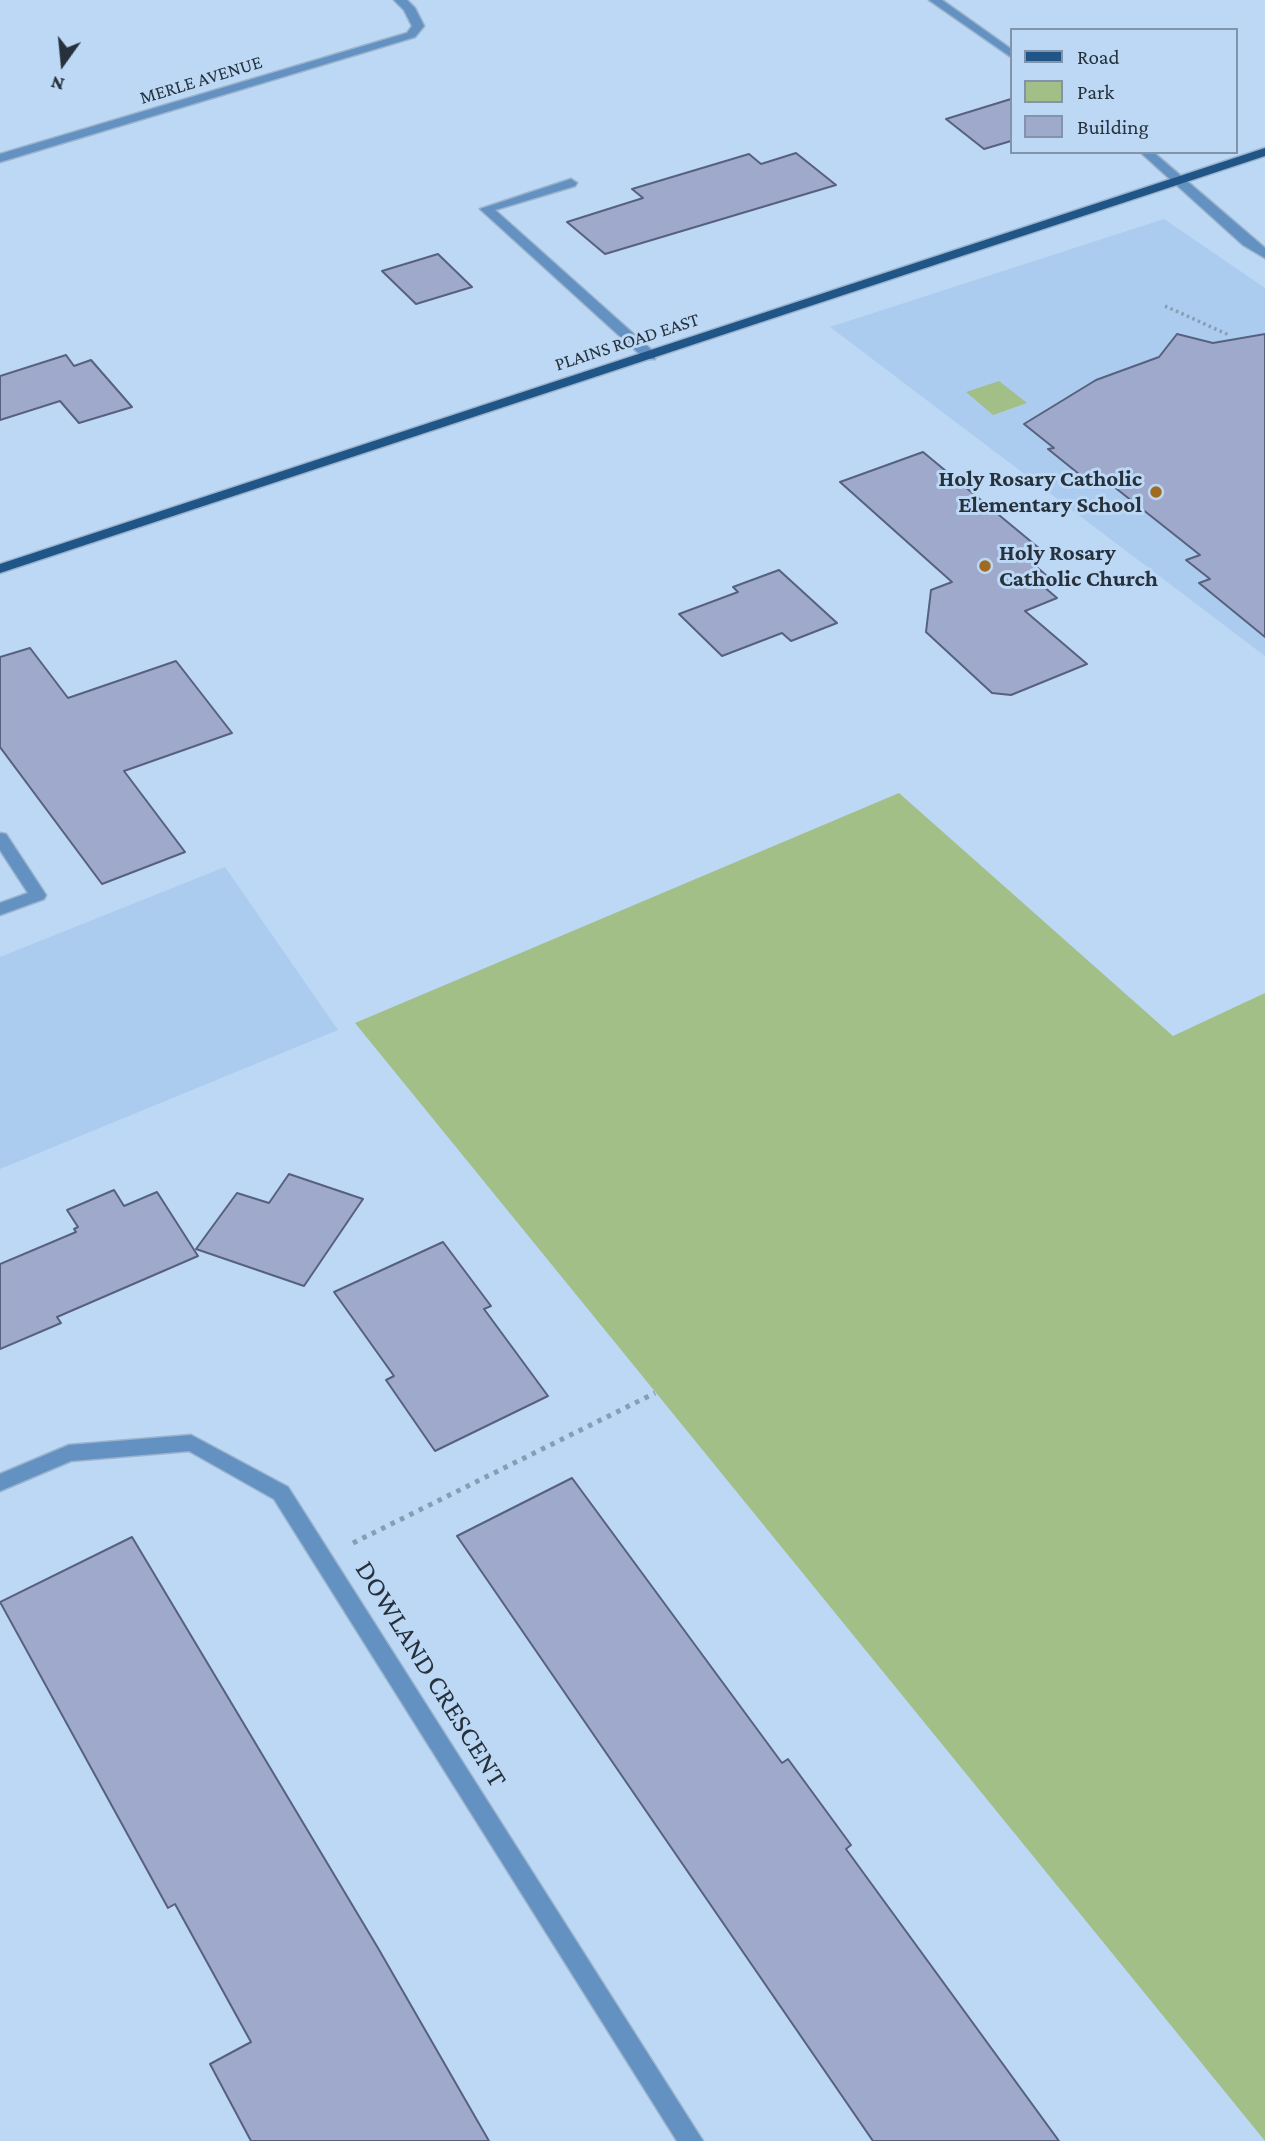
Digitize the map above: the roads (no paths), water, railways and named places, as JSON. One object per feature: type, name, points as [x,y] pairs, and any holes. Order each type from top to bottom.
[{"type":"main road","name":"PLAINS ROAD EAST","points":[[0,569],[1265,152]]},
{"type":"street","name":"MERLE AVENUE","points":[[0,158],[411,35],[418,26],[409,8],[400,0]]},
{"type":"street","points":[[935,0],[1010,53]]},
{"type":"street","points":[[1148,154],[1247,242],[1265,254]]},
{"type":"street","points":[[571,183],[486,209],[650,356]]},
{"type":"street","points":[[0,838],[37,895],[0,909]]},
{"type":"street","name":"DOWLAND CRESCENT","points":[[0,1483],[69,1452],[191,1443],[281,1493],[691,2141]]},
{"type":"place","name":"Holy Rosary Catholic Elementary School","points":[[1156,492]]},
{"type":"place","name":"Holy Rosary Catholic Church","points":[[985,566]]}]
